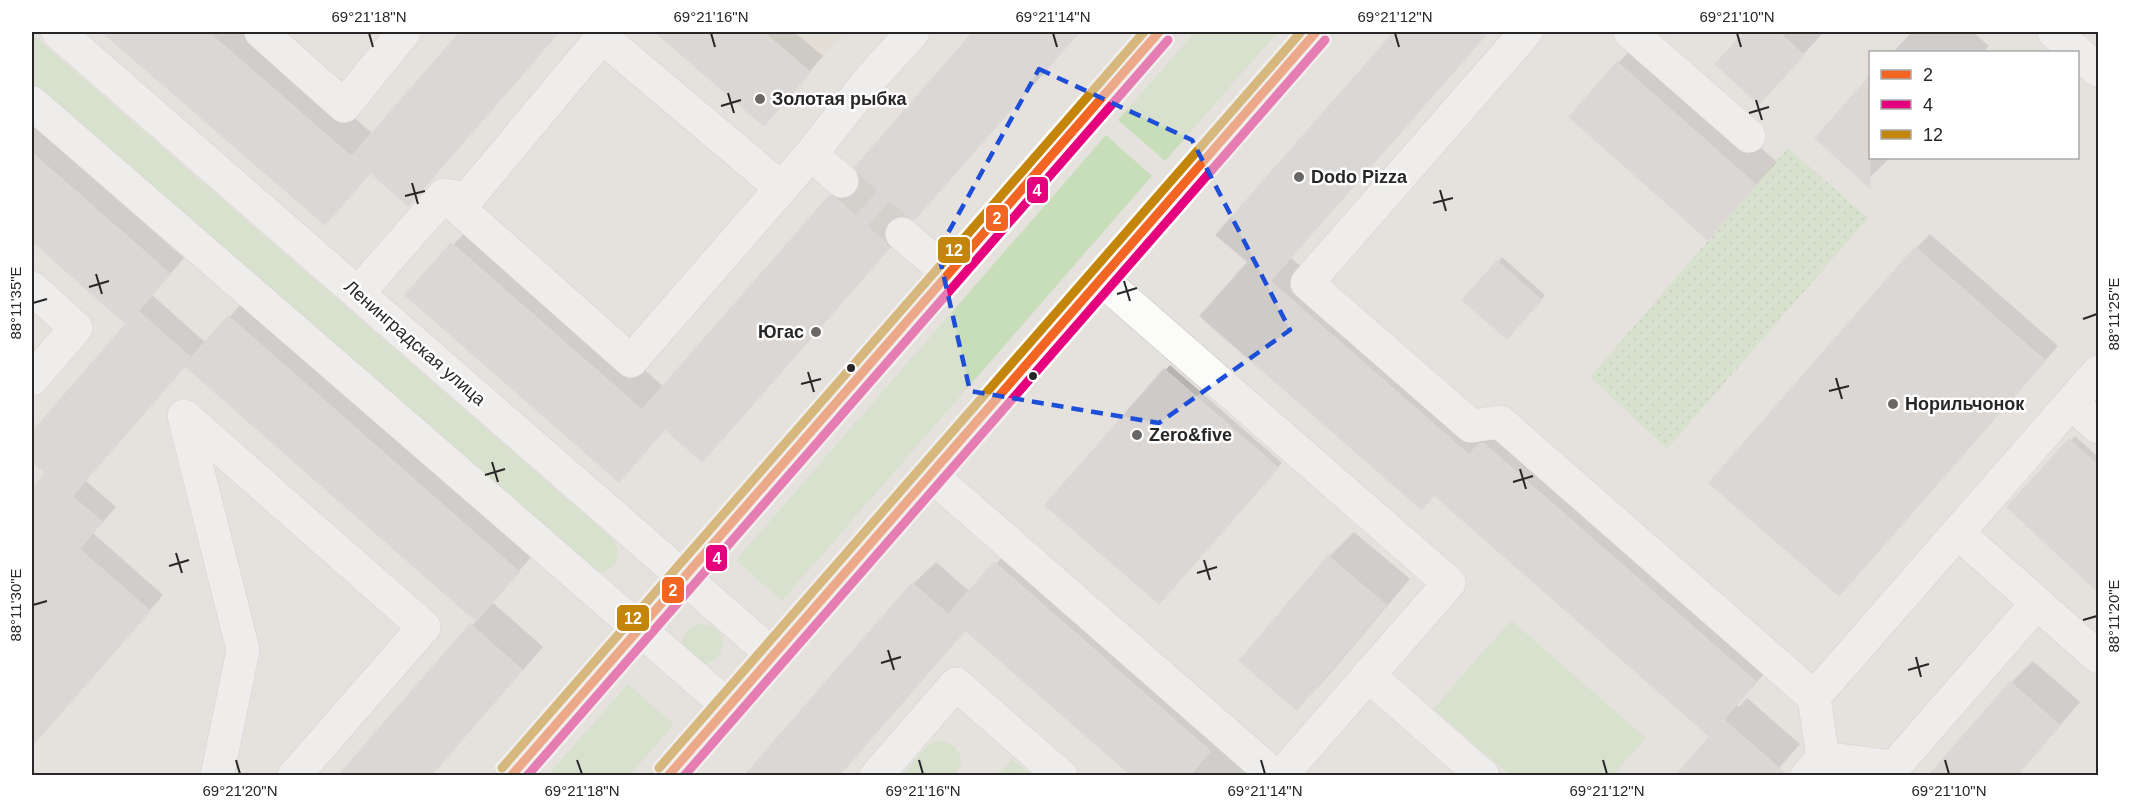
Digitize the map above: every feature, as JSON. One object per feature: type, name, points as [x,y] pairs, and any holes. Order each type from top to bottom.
[{"type":"main road","points":[[511,776],[1159,32]]},
{"type":"main road","points":[[668,776],[1316,32]]},
{"type":"street","name":"Ленинградская улица","points":[[58,32],[773,655]]},
{"type":"street","points":[[261,32],[344,106],[404,32]]},
{"type":"street","points":[[444,195],[631,361],[811,154],[871,78],[913,32]]},
{"type":"street","points":[[1526,32],[1307,283],[1471,426],[1500,422],[1814,697]]},
{"type":"street","points":[[1630,32],[1749,136]]},
{"type":"street","points":[[2054,32],[2076,51]]},
{"type":"street","points":[[444,195],[467,199],[602,37],[781,188]]},
{"type":"street","points":[[2079,54],[2098,70]]},
{"type":"street","points":[[32,103],[728,706]]},
{"type":"street","points":[[811,154],[842,181]]},
{"type":"street","points":[[358,293],[444,195]]},
{"type":"street","points":[[902,234],[948,273]]},
{"type":"street","points":[[1101,279],[1449,583],[1281,776]]},
{"type":"street","points":[[32,288],[76,328],[32,379]]},
{"type":"street","points":[[2037,603],[1894,767],[1815,767],[1814,697],[2098,372]]},
{"type":"street","points":[[2071,403],[2098,427]]},
{"type":"street","points":[[217,776],[243,650],[184,416],[424,627],[294,776]]},
{"type":"street","points":[[930,474],[1275,776]]},
{"type":"street","points":[[1958,533],[2098,657]]},
{"type":"street","points":[[1368,675],[1483,776]]},
{"type":"street","points":[[876,776],[956,684],[1061,776]]},
{"type":"highlighted area","points":[[1039,69],[1192,140],[1290,330],[1159,423],[970,391],[938,251]]},
{"type":"shaded area","name":"Золотая рыбка","points":[[655,32],[844,32],[764,126]]},
{"type":"green space","points":[[1195,32],[1278,32],[1165,161],[1118,120]]},
{"type":"green space","points":[[32,34],[612,538],[617,546],[618,554],[613,566],[600,571],[585,566],[32,84]]},
{"type":"green space","points":[[1106,135],[1152,176],[782,601],[736,560]]},
{"type":"green space","points":[[1788,148],[1868,218],[1667,449],[1590,377]]},
{"type":"green space","points":[[1511,620],[1646,738],[1613,775],[1510,775],[1433,709]]},
{"type":"green space","points":[[699,624],[715,629],[722,641],[719,654],[705,665],[681,647],[686,632]]},
{"type":"green space","points":[[628,684],[674,724],[630,775],[548,775]]},
{"type":"green space","points":[[941,741],[953,746],[960,755],[961,764],[955,775],[902,775],[929,744]]},
{"type":"green space","points":[[1012,759],[1031,775],[997,775]]},
{"type":"building","points":[[102,32],[208,32],[370,173],[325,225]]},
{"type":"building","points":[[460,32],[559,32],[408,206],[352,156]]},
{"type":"building","name":"Золотая рыбка","points":[[655,32],[763,32],[810,72],[764,126]]},
{"type":"building","points":[[973,32],[1079,32],[914,220],[905,216],[895,217],[888,221],[884,231],[885,241],[889,248],[702,462],[665,429],[619,482],[405,295],[451,243],[642,410],[830,195],[839,199],[849,198],[856,194],[860,184],[859,174],[855,167]]},
{"type":"building","points":[[1394,32],[1488,32],[1270,281],[1469,455],[1479,444],[1483,443],[1756,682],[1709,736],[1434,495],[1422,510],[1200,316],[1248,262],[1216,235]]},
{"type":"building","points":[[1745,32],[1778,32],[1804,55],[1759,104],[1715,64]]},
{"type":"building","points":[[1617,62],[1756,185],[1708,240],[1569,117]]},
{"type":"building","points":[[1869,77],[1870,188],[1815,138]]},
{"type":"building","points":[[32,153],[170,274],[138,311],[191,358],[228,316],[519,572],[476,621],[185,366],[72,496],[102,522],[79,549],[150,611],[32,746],[32,489],[45,473],[32,461],[32,432],[126,324],[32,241]]},
{"type":"building","name":"Норильчонок","points":[[1915,247],[2045,361],[1839,596],[1709,483]]},
{"type":"building","points":[[1497,261],[1541,300],[1507,339],[1462,300]]},
{"type":"building","points":[[1164,369],[1278,468],[1159,604],[1045,505]]},
{"type":"building","points":[[2069,439],[2098,466],[2098,592],[2007,507]]},
{"type":"building","points":[[1328,556],[1386,605],[1297,710],[1239,661]]},
{"type":"building","points":[[994,562],[1210,751],[1189,776],[1132,776],[965,630],[838,776],[744,776],[912,583],[948,615]]},
{"type":"building","points":[[470,624],[522,670],[430,776],[338,776]]},
{"type":"building","points":[[2010,682],[2059,725],[2016,776],[1928,776]]},
{"type":"building","points":[[1724,720],[1788,776],[1675,776]]},
{"type":"tunnel","points":[[842,181],[902,234]]},
{"type":"transit line","name":"12","points":[[502,768],[1144,32]]},
{"type":"transit line","name":"2","points":[[511,776],[1159,32]]},
{"type":"transit line","name":"12","points":[[659,768],[1301,32]]},
{"type":"transit line","name":"2","points":[[668,776],[1316,32]]},
{"type":"transit line","name":"4","points":[[527,776],[1168,40]]},
{"type":"transit line","name":"4","points":[[684,776],[1325,40]]},
{"type":"place","name":"Золотая рыбка","points":[[760,99]]},
{"type":"place","name":"Dodo Pizza","points":[[1299,177]]},
{"type":"place","name":"Югас","points":[[816,332]]},
{"type":"place","name":"Норильчонок","points":[[1893,404]]},
{"type":"place","name":"Zero&five","points":[[1137,435]]}]
